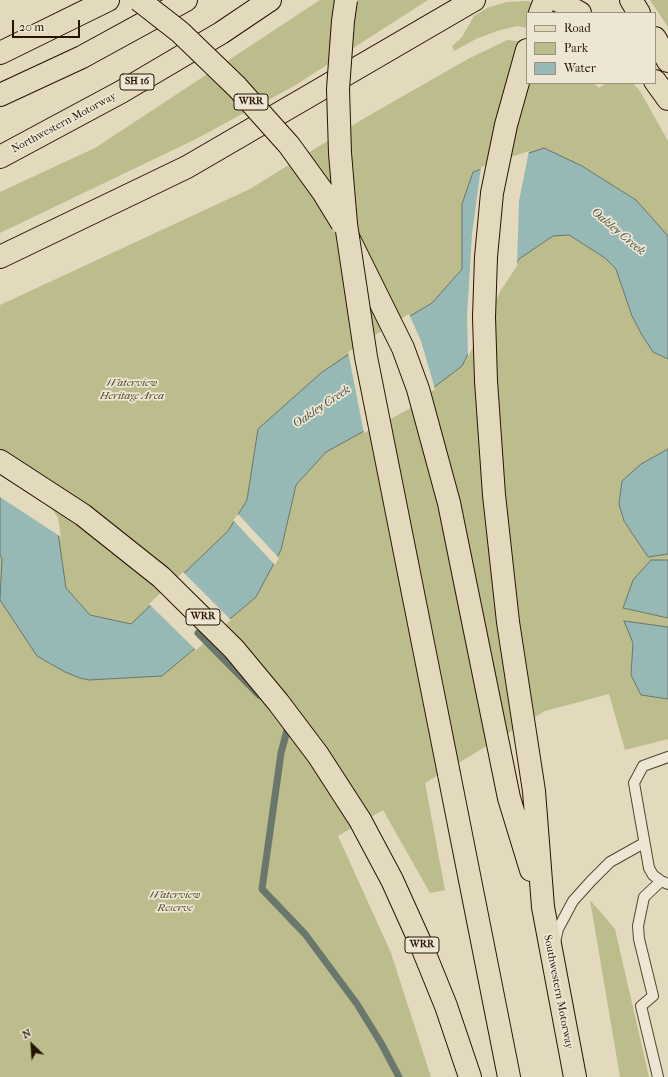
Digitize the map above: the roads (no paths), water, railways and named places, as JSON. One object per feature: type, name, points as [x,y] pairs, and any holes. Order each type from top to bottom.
[{"type":"main road","points":[[0,53],[108,0]]},
{"type":"main road","name":"WRR","points":[[139,0],[180,32],[237,87],[290,146],[323,192],[380,298],[403,348],[418,390],[449,504],[509,798],[543,907]]},
{"type":"main road","points":[[0,95],[82,57],[186,0]]},
{"type":"main road","name":"Northwestern Motorway","points":[[0,157],[121,92],[221,33],[270,0]]},
{"type":"main road","points":[[346,0],[338,89],[340,153],[347,232],[366,357],[509,1077]]},
{"type":"main road","points":[[0,257],[187,167],[474,0]]},
{"type":"main road","points":[[540,12],[545,0]]},
{"type":"main road","points":[[557,0],[578,12]]},
{"type":"main road","points":[[631,0],[638,12]]},
{"type":"main road","points":[[656,40],[668,61]]},
{"type":"main road","points":[[526,54],[506,125],[492,193],[486,257],[484,317],[486,381],[494,495],[508,622],[534,791],[543,907]]},
{"type":"main road","points":[[656,82],[668,99]]},
{"type":"main road","name":"WRR","points":[[0,461],[82,515],[162,577],[234,649],[278,702],[318,755],[360,820],[392,880],[420,942],[446,1006],[470,1077]]},
{"type":"main road","name":"Southwestern Motorway","points":[[543,907],[574,1077]]},
{"type":"lane","points":[[658,1077],[641,1006],[653,996],[639,939],[638,926],[644,897],[664,882],[652,875],[649,868],[634,783],[643,766],[668,757]]},
{"type":"lane","points":[[552,960],[558,929],[573,901],[591,880],[610,862],[644,843]]},
{"type":"water","name":"Oakley Creek","points":[[544,148],[582,166],[636,200],[668,236],[668,359],[653,352],[642,335],[632,316],[616,269],[605,258],[569,235],[553,236],[519,259],[500,289],[462,366],[408,407],[326,452],[296,485],[281,550],[256,597],[162,676],[89,680],[65,672],[37,656],[0,600],[2,559],[0,555],[0,467],[56,519],[66,588],[90,615],[131,624],[228,531],[247,500],[258,429],[321,373],[368,341],[432,303],[462,269],[462,204],[473,172]]},
{"type":"water","points":[[668,449],[668,554],[648,557],[624,521],[619,504],[622,481],[641,464]]},
{"type":"water","points":[[651,560],[668,560],[668,618],[623,608],[633,580]]},
{"type":"water","points":[[624,621],[668,627],[668,699],[641,695],[631,675],[633,643]]},
{"type":"waterway","points":[[198,633],[259,695]]},
{"type":"waterway","points":[[289,723],[281,753],[262,889],[305,934],[357,1004],[381,1043],[399,1077]]},
{"type":"park label","name":"Waterview Heritage Area","points":[[132,389]]},
{"type":"park label","name":"Waterview Reserve","points":[[175,901]]}]
